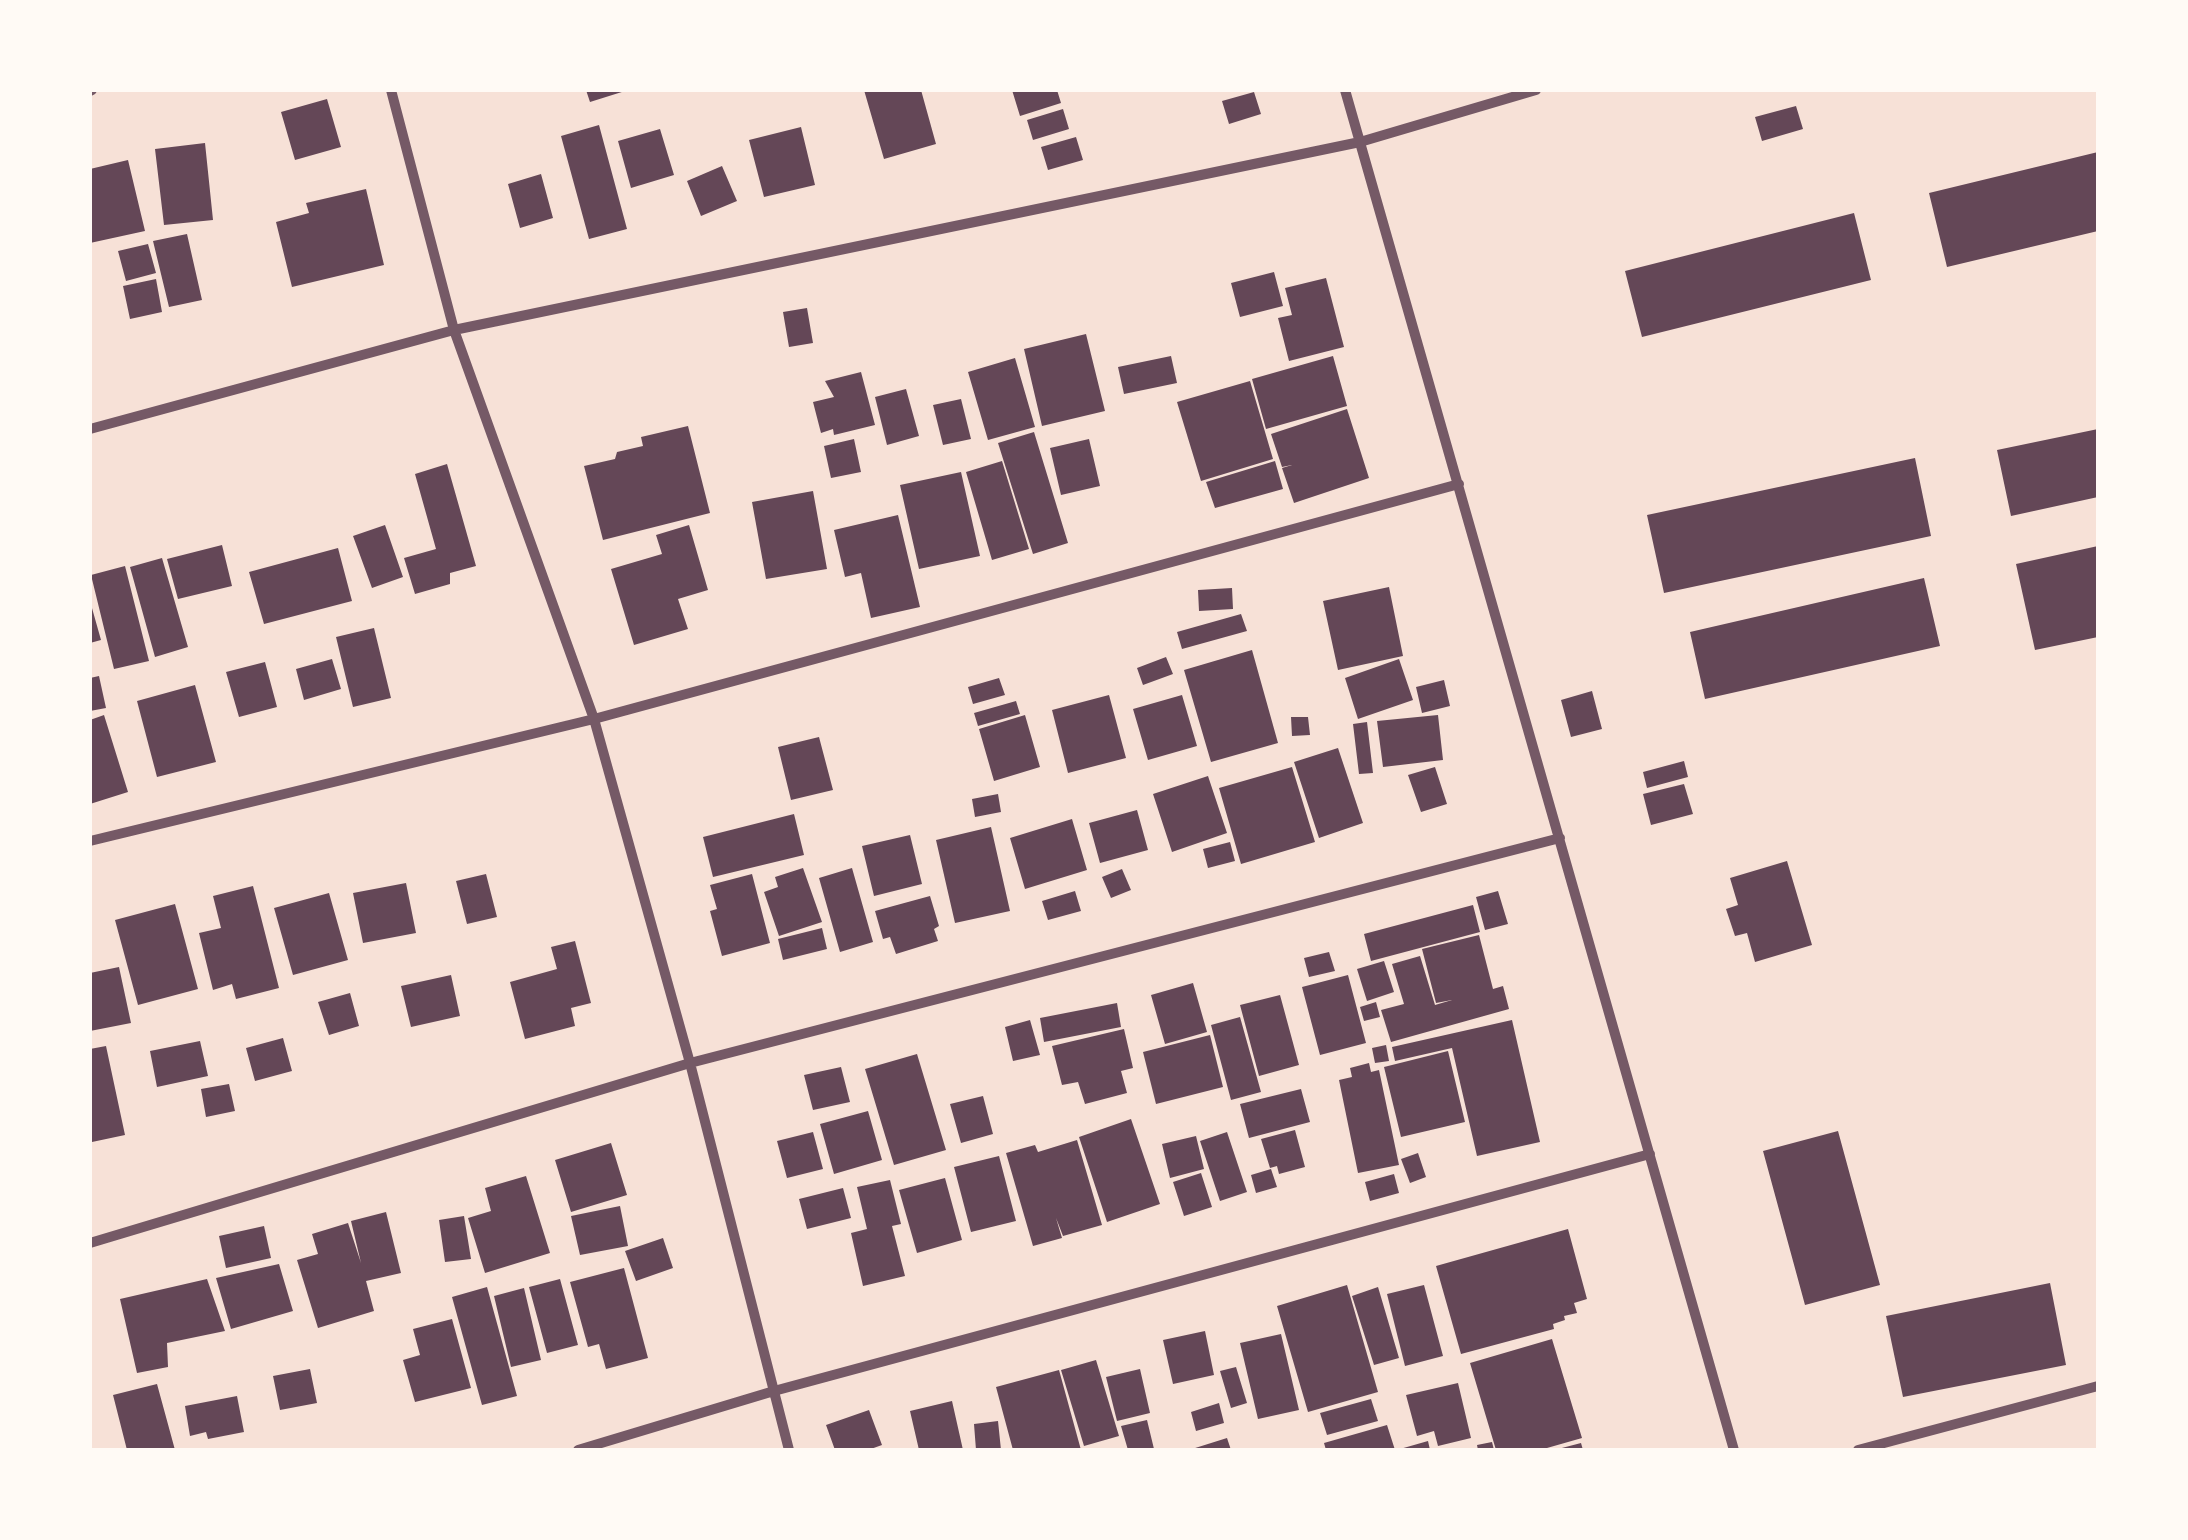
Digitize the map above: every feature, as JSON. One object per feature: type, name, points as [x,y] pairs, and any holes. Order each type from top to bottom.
[{"type":"street","points":[[390,90],[454,330],[594,720],[690,1063],[789,1450]]},
{"type":"street","points":[[1346,90],[1734,1450]]},
{"type":"street","points":[[90,429],[454,330],[1360,142],[1536,90]]},
{"type":"street","points":[[90,841],[594,720],[1459,484]]},
{"type":"street","points":[[90,1243],[690,1063],[1560,838]]},
{"type":"street","points":[[578,1450],[774,1391],[1650,1154]]},
{"type":"street","points":[[1858,1450],[2098,1386]]},
{"type":"building","points":[[586,90],[625,90],[625,91],[590,102]]},
{"type":"building","points":[[864,90],[921,90],[936,144],[884,159]]},
{"type":"building","points":[[1012,90],[1057,90],[1061,103],[1020,116]]},
{"type":"building","points":[[1254,92],[1261,114],[1229,124],[1222,101]]},
{"type":"building","points":[[327,99],[341,147],[295,160],[281,112]]},
{"type":"building","points":[[1796,106],[1803,129],[1762,141],[1755,117]]},
{"type":"building","points":[[1063,109],[1069,129],[1033,140],[1027,120]]},
{"type":"building","points":[[599,125],[627,229],[589,239],[561,136]]},
{"type":"building","points":[[801,127],[815,185],[764,197],[749,140]]},
{"type":"building","points":[[660,129],[674,175],[631,188],[618,141]]},
{"type":"building","points":[[1076,137],[1083,160],[1048,170],[1041,147]]},
{"type":"building","points":[[205,143],[213,220],[164,225],[155,149]]},
{"type":"building","points":[[2098,152],[2098,231],[1947,267],[1929,193]]},
{"type":"building","points":[[128,160],[145,231],[90,243],[90,169]]},
{"type":"building","points":[[722,166],[737,201],[701,216],[687,181]]},
{"type":"building","points":[[541,174],[553,218],[520,228],[508,184]]},
{"type":"building","points":[[366,189],[384,265],[292,287],[276,222],[309,213],[306,203]]},
{"type":"building","points":[[1854,213],[1871,280],[1642,337],[1625,271]]},
{"type":"building","points":[[187,234],[202,300],[169,307],[153,241]]},
{"type":"building","points":[[148,244],[156,273],[126,281],[118,251]]},
{"type":"building","points":[[1274,272],[1283,306],[1240,317],[1231,283]]},
{"type":"building","points":[[1326,278],[1344,347],[1289,361],[1278,318],[1292,315],[1285,288]]},
{"type":"building","points":[[156,279],[162,312],[130,319],[123,286]]},
{"type":"building","points":[[807,308],[813,343],[789,347],[783,312]]},
{"type":"building","points":[[1086,334],[1105,411],[1042,426],[1024,349]]},
{"type":"building","points":[[1171,356],[1177,383],[1124,394],[1118,367]]},
{"type":"building","points":[[1333,356],[1347,406],[1266,429],[1252,379]]},
{"type":"building","points":[[1015,358],[1035,427],[988,440],[968,372]]},
{"type":"building","points":[[861,372],[875,425],[834,435],[833,429],[821,433],[813,402],[834,397],[825,381]]},
{"type":"building","points":[[1250,381],[1273,459],[1201,481],[1177,402]]},
{"type":"building","points":[[906,389],[919,436],[887,445],[875,397]]},
{"type":"building","points":[[961,399],[971,439],[943,445],[933,405]]},
{"type":"building","points":[[1347,409],[1369,478],[1294,503],[1282,468],[1292,465],[1282,467],[1271,434]]},
{"type":"building","points":[[688,426],[710,513],[603,540],[584,466],[615,459],[617,452],[643,446],[641,437]]},
{"type":"building","points":[[2098,429],[2098,497],[2011,516],[1997,450]]},
{"type":"building","points":[[1034,432],[1068,543],[1033,554],[998,443]]},
{"type":"building","points":[[854,439],[861,472],[831,478],[824,446]]},
{"type":"building","points":[[1089,439],[1100,486],[1061,495],[1050,448]]},
{"type":"building","points":[[1915,458],[1931,536],[1664,593],[1647,515]]},
{"type":"building","points":[[1002,461],[1029,549],[992,560],[966,472]]},
{"type":"building","points":[[1275,461],[1283,489],[1215,508],[1206,482]]},
{"type":"building","points":[[447,464],[476,566],[450,573],[450,584],[415,594],[404,558],[436,549],[415,474]]},
{"type":"building","points":[[961,472],[980,556],[919,569],[900,485]]},
{"type":"building","points":[[813,491],[827,569],[766,579],[752,502]]},
{"type":"building","points":[[898,515],[920,607],[871,618],[861,573],[845,577],[834,530]]},
{"type":"building","points":[[385,525],[403,577],[372,588],[353,536]]},
{"type":"building","points":[[689,525],[708,590],[678,599],[688,629],[634,645],[611,569],[662,554],[656,535]]},
{"type":"building","points":[[222,545],[232,586],[178,599],[167,559]]},
{"type":"building","points":[[2098,546],[2098,637],[2035,650],[2016,564]]},
{"type":"building","points":[[338,548],[352,601],[264,624],[249,572]]},
{"type":"building","points":[[162,558],[188,647],[155,657],[130,567]]},
{"type":"building","points":[[125,566],[149,661],[114,669],[91,575]]},
{"type":"building","points":[[1924,578],[1940,646],[1705,699],[1690,632]]},
{"type":"building","points":[[1389,587],[1403,656],[1338,670],[1323,601]]},
{"type":"building","points":[[1232,588],[1233,609],[1199,611],[1198,590]]},
{"type":"building","points":[[90,601],[101,640],[90,643]]},
{"type":"building","points":[[1241,614],[1247,631],[1182,649],[1177,632]]},
{"type":"building","points":[[374,628],[391,698],[353,707],[336,637]]},
{"type":"building","points":[[1252,650],[1278,743],[1211,762],[1184,670]]},
{"type":"building","points":[[1166,657],[1173,674],[1143,685],[1137,668]]},
{"type":"building","points":[[332,659],[341,689],[304,700],[296,669]]},
{"type":"building","points":[[1399,659],[1413,700],[1358,719],[1345,678]]},
{"type":"building","points":[[265,662],[277,707],[239,717],[226,672]]},
{"type":"building","points":[[99,676],[106,708],[90,711],[90,678]]},
{"type":"building","points":[[999,678],[1005,695],[973,704],[968,687]]},
{"type":"building","points":[[1444,680],[1450,706],[1422,713],[1416,687]]},
{"type":"building","points":[[195,685],[216,762],[157,777],[137,701]]},
{"type":"building","points":[[1592,691],[1602,729],[1571,737],[1561,700]]},
{"type":"building","points":[[1109,695],[1126,758],[1068,773],[1052,710]]},
{"type":"building","points":[[1182,695],[1197,746],[1148,760],[1133,709]]},
{"type":"building","points":[[1016,701],[1020,714],[978,726],[974,713]]},
{"type":"building","points":[[104,715],[128,792],[90,804],[90,720]]},
{"type":"building","points":[[1025,715],[1040,767],[994,781],[979,729]]},
{"type":"building","points":[[1438,715],[1443,760],[1383,767],[1377,721]]},
{"type":"building","points":[[1291,717],[1308,717],[1310,735],[1292,736]]},
{"type":"building","points":[[1367,722],[1373,773],[1359,774],[1353,724]]},
{"type":"building","points":[[819,737],[833,790],[791,800],[778,747]]},
{"type":"building","points":[[1338,748],[1363,823],[1319,838],[1294,762]]},
{"type":"building","points":[[1684,761],[1688,777],[1647,788],[1643,772]]},
{"type":"building","points":[[1292,767],[1315,842],[1241,864],[1219,788]]},
{"type":"building","points":[[1435,767],[1447,804],[1421,812],[1408,775]]},
{"type":"building","points":[[1208,776],[1227,833],[1172,852],[1153,794]]},
{"type":"building","points":[[1684,784],[1693,814],[1651,825],[1643,794]]},
{"type":"building","points":[[998,794],[1001,812],[975,817],[972,799]]},
{"type":"building","points":[[1137,810],[1148,850],[1100,863],[1089,823]]},
{"type":"building","points":[[794,814],[804,855],[713,877],[703,837]]},
{"type":"building","points":[[1072,819],[1087,870],[1025,889],[1010,838]]},
{"type":"building","points":[[991,827],[1010,911],[955,923],[936,840]]},
{"type":"building","points":[[910,835],[922,884],[874,896],[862,846]]},
{"type":"building","points":[[1230,842],[1235,861],[1208,868],[1203,849]]},
{"type":"building","points":[[1787,861],[1812,945],[1755,962],[1747,933],[1735,936],[1726,909],[1738,905],[1730,878]]},
{"type":"building","points":[[803,868],[822,922],[779,936],[764,892],[778,887],[775,877]]},
{"type":"building","points":[[852,868],[873,942],[840,952],[819,878]]},
{"type":"building","points":[[1122,869],[1131,890],[1111,898],[1102,877]]},
{"type":"building","points":[[486,874],[497,917],[467,924],[456,881]]},
{"type":"building","points":[[752,874],[770,943],[722,956],[710,911],[717,909],[710,885]]},
{"type":"building","points":[[406,883],[416,933],[363,943],[353,893]]},
{"type":"building","points":[[253,886],[279,988],[236,999],[232,984],[213,990],[199,933],[221,928],[213,896]]},
{"type":"building","points":[[1075,891],[1081,911],[1048,920],[1042,901]]},
{"type":"building","points":[[1498,891],[1508,924],[1485,930],[1476,897]]},
{"type":"building","points":[[329,893],[348,960],[293,975],[274,908]]},
{"type":"building","points":[[930,896],[939,926],[934,929],[938,941],[896,954],[890,937],[883,939],[875,911]]},
{"type":"building","points":[[175,904],[198,989],[138,1005],[115,920]]},
{"type":"building","points":[[1473,905],[1480,932],[1371,961],[1364,934]]},
{"type":"building","points":[[822,928],[827,949],[783,960],[778,939]]},
{"type":"building","points":[[1479,935],[1493,989],[1503,986],[1509,1009],[1391,1042],[1381,1010],[1404,1004],[1392,964],[1420,956],[1435,1005],[1452,1000],[1436,1003],[1422,949]]},
{"type":"building","points":[[575,941],[591,1003],[571,1008],[575,1026],[525,1039],[510,982],[557,969],[551,947]]},
{"type":"building","points":[[1329,952],[1335,971],[1309,977],[1304,958]]},
{"type":"building","points":[[1384,961],[1394,992],[1367,1001],[1357,969]]},
{"type":"building","points":[[119,967],[131,1023],[90,1031],[90,973]]},
{"type":"building","points":[[451,975],[460,1016],[411,1027],[401,986]]},
{"type":"building","points":[[1348,975],[1366,1043],[1320,1055],[1302,987]]},
{"type":"building","points":[[1193,983],[1207,1032],[1165,1044],[1151,995]]},
{"type":"building","points":[[350,993],[359,1026],[329,1035],[318,1002]]},
{"type":"building","points":[[1280,995],[1299,1065],[1259,1076],[1240,1005]]},
{"type":"building","points":[[1376,1002],[1380,1017],[1364,1021],[1360,1007]]},
{"type":"building","points":[[1117,1003],[1121,1027],[1044,1042],[1040,1018]]},
{"type":"building","points":[[1240,1017],[1261,1092],[1231,1100],[1211,1025]]},
{"type":"building","points":[[1030,1020],[1040,1055],[1013,1061],[1005,1027]]},
{"type":"building","points":[[1512,1020],[1540,1142],[1477,1156],[1452,1048],[1395,1061],[1392,1047]]},
{"type":"building","points":[[1124,1029],[1133,1068],[1121,1071],[1127,1093],[1085,1104],[1078,1082],[1062,1085],[1052,1046]]},
{"type":"building","points":[[1210,1035],[1223,1087],[1156,1104],[1143,1052]]},
{"type":"building","points":[[283,1038],[292,1071],[255,1081],[246,1048]]},
{"type":"building","points":[[200,1041],[208,1076],[157,1087],[150,1051]]},
{"type":"building","points":[[1386,1045],[1389,1061],[1375,1063],[1372,1048]]},
{"type":"building","points":[[106,1046],[125,1135],[92,1142],[90,1049]]},
{"type":"building","points":[[1448,1051],[1465,1122],[1401,1137],[1384,1067]]},
{"type":"building","points":[[917,1054],[946,1150],[894,1165],[865,1069]]},
{"type":"building","points":[[1369,1063],[1371,1072],[1379,1070],[1399,1165],[1358,1173],[1339,1080],[1352,1077],[1350,1068]]},
{"type":"building","points":[[841,1067],[850,1102],[813,1110],[804,1075]]},
{"type":"building","points":[[229,1084],[235,1111],[206,1117],[201,1089]]},
{"type":"building","points":[[1301,1089],[1310,1122],[1249,1138],[1240,1104]]},
{"type":"building","points":[[983,1096],[993,1134],[961,1143],[950,1104]]},
{"type":"building","points":[[868,1111],[882,1160],[834,1174],[820,1124]]},
{"type":"building","points":[[1131,1119],[1160,1204],[1107,1222],[1079,1137]]},
{"type":"building","points":[[1295,1130],[1305,1167],[1279,1174],[1277,1166],[1270,1168],[1261,1139]]},
{"type":"building","points":[[1838,1131],[1880,1285],[1805,1305],[1763,1151]]},
{"type":"building","points":[[813,1132],[823,1169],[787,1178],[777,1141]]},
{"type":"building","points":[[1227,1132],[1247,1192],[1220,1201],[1200,1141]]},
{"type":"building","points":[[1196,1136],[1204,1169],[1170,1178],[1162,1144]]},
{"type":"building","points":[[1077,1140],[1102,1225],[1063,1236],[1056,1218],[1062,1238],[1033,1246],[1006,1153],[1035,1145],[1038,1152]]},
{"type":"building","points":[[611,1143],[627,1195],[571,1212],[555,1160]]},
{"type":"building","points":[[1418,1153],[1426,1177],[1410,1183],[1401,1159]]},
{"type":"building","points":[[999,1156],[1016,1221],[971,1232],[954,1167]]},
{"type":"building","points":[[1271,1169],[1277,1187],[1256,1193],[1251,1175]]},
{"type":"building","points":[[1201,1173],[1212,1207],[1184,1216],[1173,1182]]},
{"type":"building","points":[[1394,1174],[1399,1193],[1370,1201],[1365,1182]]},
{"type":"building","points":[[526,1176],[550,1253],[485,1273],[468,1218],[491,1211],[485,1188]]},
{"type":"building","points":[[945,1178],[962,1240],[917,1253],[899,1190]]},
{"type":"building","points":[[890,1180],[901,1224],[892,1226],[905,1276],[863,1286],[851,1233],[867,1229],[857,1187]]},
{"type":"building","points":[[843,1188],[851,1218],[807,1229],[799,1199]]},
{"type":"building","points":[[620,1206],[628,1246],[580,1255],[571,1216]]},
{"type":"building","points":[[386,1212],[401,1273],[366,1281],[374,1311],[318,1328],[297,1260],[318,1254],[312,1234],[348,1223],[361,1263],[351,1221]]},
{"type":"building","points":[[464,1216],[471,1259],[445,1262],[439,1220]]},
{"type":"building","points":[[264,1226],[271,1258],[226,1268],[219,1236]]},
{"type":"building","points":[[1568,1229],[1587,1299],[1574,1303],[1577,1313],[1564,1316],[1565,1320],[1553,1324],[1554,1329],[1461,1354],[1436,1266]]},
{"type":"building","points":[[663,1238],[673,1268],[636,1281],[625,1251]]},
{"type":"building","points":[[279,1264],[293,1311],[231,1329],[216,1278]]},
{"type":"building","points":[[624,1268],[648,1358],[606,1369],[599,1344],[588,1347],[570,1282]]},
{"type":"building","points":[[207,1279],[225,1331],[167,1343],[168,1367],[137,1373],[120,1299]]},
{"type":"building","points":[[560,1279],[578,1345],[547,1353],[529,1287]]},
{"type":"building","points":[[2050,1283],[2066,1365],[1903,1397],[1886,1316]]},
{"type":"building","points":[[1347,1285],[1378,1392],[1308,1412],[1277,1306]]},
{"type":"building","points":[[1424,1285],[1443,1356],[1405,1366],[1387,1294]]},
{"type":"building","points":[[487,1287],[517,1396],[482,1405],[452,1297]]},
{"type":"building","points":[[1378,1287],[1399,1358],[1374,1365],[1352,1296]]},
{"type":"building","points":[[524,1288],[541,1360],[511,1367],[494,1296]]},
{"type":"building","points":[[452,1319],[471,1388],[415,1402],[403,1360],[420,1355],[413,1329]]},
{"type":"building","points":[[1205,1331],[1214,1375],[1173,1384],[1163,1340]]},
{"type":"building","points":[[1281,1334],[1299,1410],[1258,1419],[1240,1343]]},
{"type":"building","points":[[1552,1339],[1582,1438],[1540,1450],[1496,1450],[1470,1363]]},
{"type":"building","points":[[1096,1360],[1119,1436],[1084,1446],[1061,1370]]},
{"type":"building","points":[[1236,1367],[1247,1403],[1231,1408],[1220,1371]]},
{"type":"building","points":[[310,1369],[317,1403],[280,1410],[273,1376]]},
{"type":"building","points":[[1140,1369],[1150,1413],[1117,1421],[1106,1377]]},
{"type":"building","points":[[1059,1370],[1081,1450],[1013,1450],[996,1387]]},
{"type":"building","points":[[1458,1383],[1471,1438],[1438,1446],[1434,1431],[1417,1436],[1406,1395]]},
{"type":"building","points":[[157,1384],[175,1450],[127,1450],[113,1395]]},
{"type":"building","points":[[237,1396],[244,1432],[208,1439],[206,1432],[190,1436],[185,1406]]},
{"type":"building","points":[[1371,1399],[1378,1421],[1327,1435],[1320,1413]]},
{"type":"building","points":[[952,1401],[963,1450],[919,1450],[910,1411]]},
{"type":"building","points":[[1219,1403],[1224,1423],[1196,1431],[1191,1412]]},
{"type":"building","points":[[869,1410],[882,1445],[868,1450],[835,1450],[826,1425]]},
{"type":"building","points":[[1147,1420],[1154,1449],[1128,1450],[1121,1426]]},
{"type":"building","points":[[998,1421],[1001,1450],[976,1450],[974,1424]]},
{"type":"building","points":[[1387,1425],[1395,1450],[1326,1450],[1324,1443]]},
{"type":"building","points":[[1227,1438],[1231,1450],[1192,1449]]},
{"type":"building","points":[[1428,1441],[1430,1450],[1400,1450],[1400,1449]]},
{"type":"building","points":[[1492,1442],[1494,1450],[1478,1450],[1477,1445]]},
{"type":"building","points":[[1581,1443],[1583,1450],[1558,1450],[1558,1449]]}]
